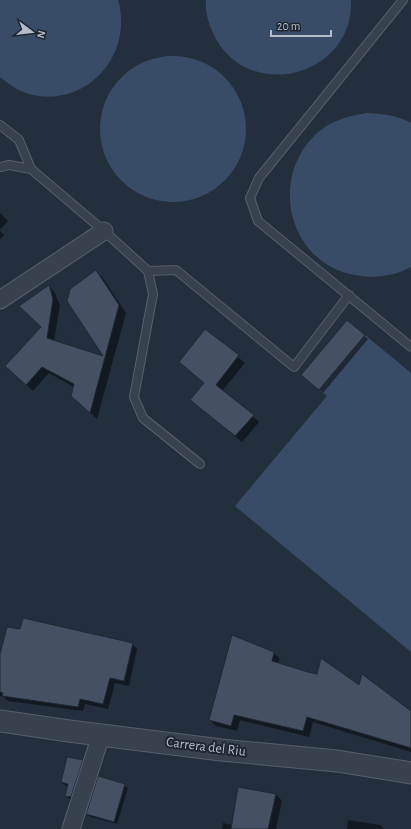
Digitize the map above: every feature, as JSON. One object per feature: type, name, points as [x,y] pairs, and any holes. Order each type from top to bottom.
[{"type":"street","points":[[0,300],[104,231]]},
{"type":"street","name":"Carrera del Riu","points":[[0,721],[222,750],[337,761],[411,773]]},
{"type":"street","points":[[71,829],[101,735]]},
{"type":"lane","points":[[404,0],[259,178],[250,198],[258,221],[411,347]]},
{"type":"lane","points":[[0,125],[19,140],[31,169],[104,231],[148,271],[154,294],[134,397],[143,418],[200,464]]},
{"type":"lane","points":[[0,167],[9,165],[31,169]]},
{"type":"lane","points":[[148,271],[176,270],[294,367],[349,295]]},
{"type":"water","points":[[0,0],[118,0],[121,20],[119,40],[112,58],[101,73],[86,85],[69,93],[50,97],[29,94],[17,89],[0,77]]},
{"type":"water","points":[[206,0],[351,0],[347,27],[335,48],[317,63],[295,72],[272,74],[248,69],[228,55],[211,29],[206,12]]},
{"type":"water","points":[[173,56],[194,59],[201,62],[219,73],[229,83],[243,108],[246,129],[243,150],[240,157],[229,175],[219,185],[194,199],[173,202],[152,199],[145,196],[127,185],[117,175],[103,150],[100,129],[103,108],[106,101],[117,83],[127,73],[152,59]]},
{"type":"water","points":[[367,113],[384,114],[406,120],[411,123],[411,267],[398,273],[377,277],[355,275],[333,268],[315,255],[301,238],[293,218],[290,197],[292,175],[301,154],[315,135],[326,126],[339,120]]},
{"type":"water","points":[[365,335],[411,373],[411,652],[235,506],[327,396],[319,390]]},
{"type":"building","points":[[96,270],[119,305],[90,413],[71,396],[74,384],[42,367],[26,385],[5,366],[41,327],[19,306],[49,285],[53,299],[47,338],[103,356],[67,301],[70,289]]},
{"type":"building","points":[[347,320],[365,335],[319,390],[301,375]]},
{"type":"building","points":[[205,329],[239,355],[216,385],[254,415],[235,436],[190,400],[204,383],[179,362]]},
{"type":"building","points":[[23,618],[133,643],[124,681],[110,678],[103,704],[80,699],[78,707],[2,696],[3,693],[0,692],[0,654],[7,627],[20,629]]},
{"type":"building","points":[[232,635],[274,652],[272,661],[308,672],[317,674],[321,658],[359,685],[362,674],[411,711],[411,748],[307,717],[303,731],[234,715],[231,726],[209,720]]},
{"type":"building","points":[[67,757],[83,760],[71,797],[65,796],[68,784],[61,782]]},
{"type":"building","points":[[98,776],[125,784],[114,822],[86,814]]},
{"type":"building","points":[[238,787],[276,794],[268,829],[231,829]]}]
